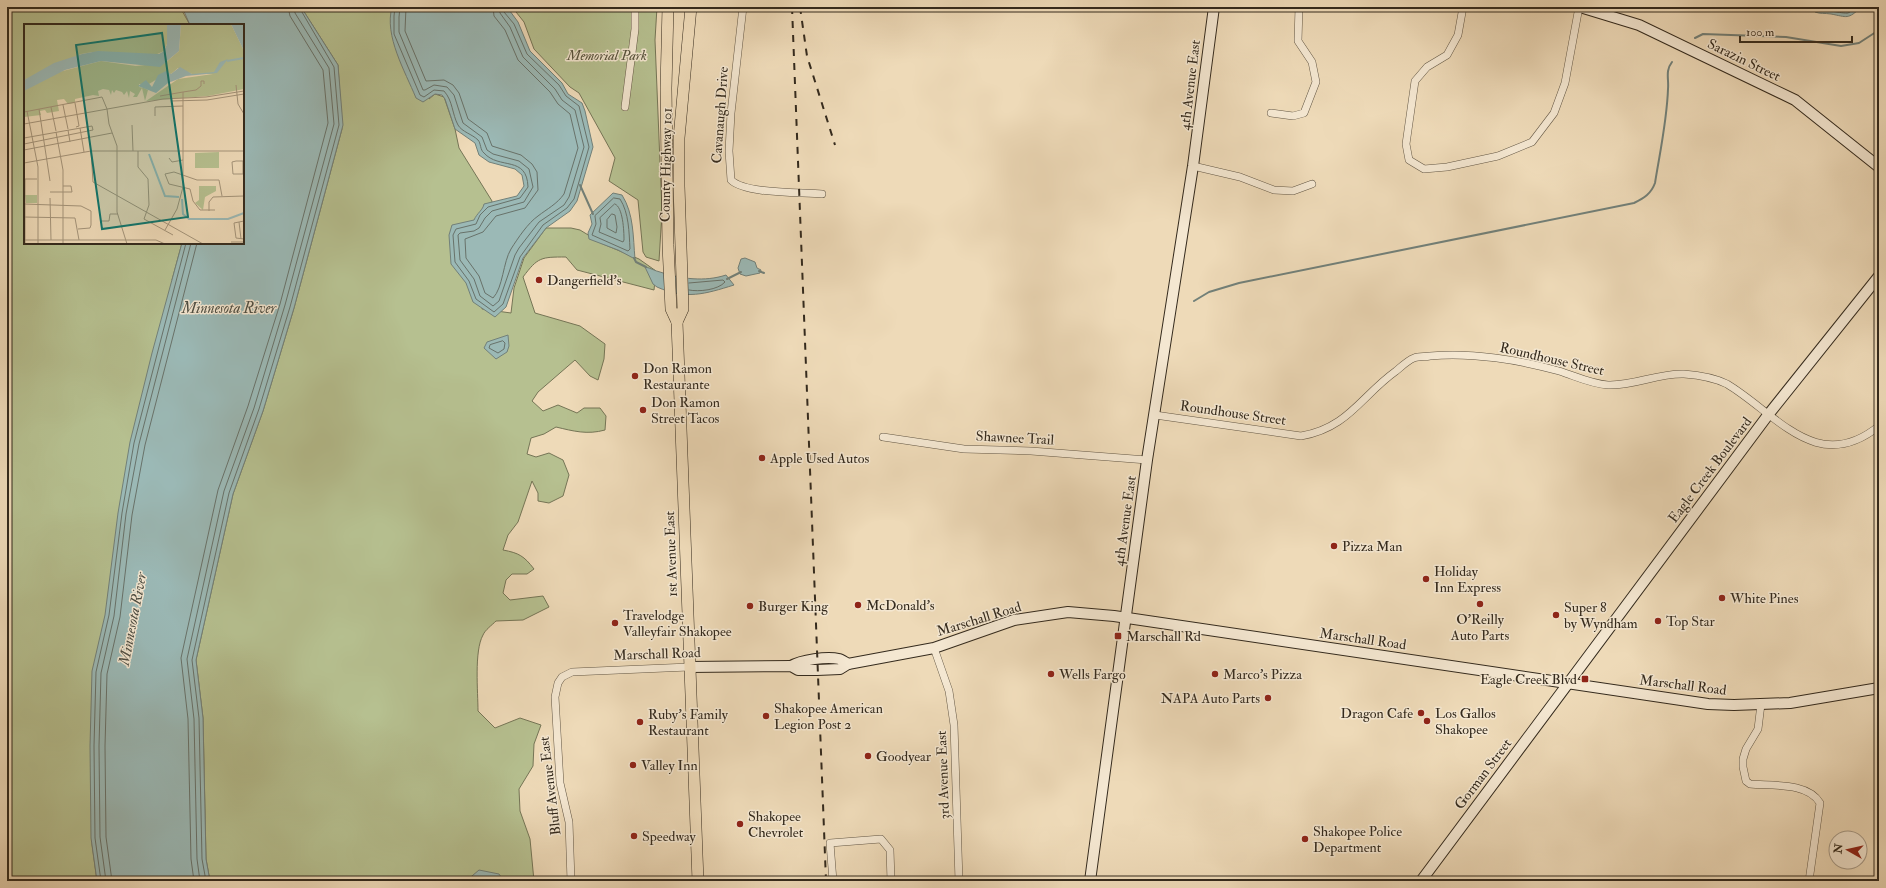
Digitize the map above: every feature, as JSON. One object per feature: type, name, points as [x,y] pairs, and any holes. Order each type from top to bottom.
[{"type":"main road","points":[[668,7],[666,88],[668,245],[671,309],[677,322]]},
{"type":"main road","name":"County Highway 101","points":[[677,322],[683,309],[679,186],[680,119],[691,7]]},
{"type":"main road","name":"1st Avenue East","points":[[677,322],[698,881]]},
{"type":"street","points":[[625,107],[635,29],[635,7]]},
{"type":"street","name":"Cavanaugh Drive","points":[[743,7],[731,113],[729,151],[731,180],[736,184],[750,189],[822,194]]},
{"type":"street","name":"4th Avenue East","points":[[1090,881],[1154,415],[1193,166],[1214,7]]},
{"type":"street","points":[[1270,113],[1293,116],[1304,113],[1316,82],[1312,62],[1298,41],[1298,7]]},
{"type":"street","points":[[1463,7],[1458,35],[1447,55],[1427,67],[1415,81],[1406,144],[1409,160],[1424,169],[1447,167],[1498,156],[1532,142],[1554,112],[1562,90],[1580,7]]},
{"type":"street","name":"Sarazin Street","points":[[1580,7],[1639,25],[1795,100],[1879,167]]},
{"type":"street","points":[[1193,166],[1240,177],[1274,190],[1293,191],[1312,184]]},
{"type":"street","name":"Eagle Creek Boulevard","points":[[1568,684],[1768,416],[1879,276]]},
{"type":"street","name":"Roundhouse Street","points":[[1154,415],[1301,436],[1319,433],[1338,422],[1362,403],[1386,378],[1414,358],[1453,354],[1519,362],[1559,371],[1592,382],[1607,385],[1626,385],[1651,377],[1683,374],[1710,378],[1725,384],[1768,416],[1807,440],[1826,445],[1844,444],[1865,438],[1879,426]]},
{"type":"street","name":"Shawnee Trail","points":[[883,437],[964,449],[1031,451],[1148,460]]},
{"type":"street","name":"Marschall Road","points":[[572,672],[689,667],[791,666],[798,670],[840,669],[848,664],[934,648],[1014,620],[1068,612],[1126,618],[1708,704],[1790,703],[1879,688]]},
{"type":"street","name":"3rd Avenue East","points":[[934,648],[949,690],[954,725],[959,881]]},
{"type":"street","name":"Bluff Avenue East","points":[[571,881],[569,822],[560,783],[555,696],[556,689],[562,676],[572,672]]},
{"type":"street","name":"Gorman Street","points":[[1421,881],[1568,684]]},
{"type":"street","points":[[1761,704],[1758,729],[1746,749],[1743,768],[1744,774],[1746,781],[1750,784],[1799,788],[1811,793],[1817,798],[1820,803],[1809,881]]},
{"type":"street","points":[[833,881],[830,843],[881,839],[890,850],[891,881]]},
{"type":"green space","points":[[7,7],[180,7],[189,24],[24,24],[24,244],[182,244],[172,280],[216,286],[92,844],[97,881],[7,881]]},
{"type":"green space","points":[[301,7],[410,7],[429,99],[435,94],[444,97],[455,129],[459,148],[492,201],[482,309],[511,313],[514,288],[524,258],[546,228],[571,228],[580,230],[603,244],[639,259],[656,271],[654,290],[577,270],[566,257],[545,258],[533,265],[523,277],[535,313],[580,326],[605,344],[604,359],[598,380],[590,376],[575,360],[538,392],[532,401],[543,411],[558,405],[577,413],[584,408],[600,408],[606,416],[605,430],[586,432],[556,427],[544,434],[531,438],[527,454],[536,457],[549,453],[563,460],[569,475],[563,496],[549,503],[538,501],[538,493],[532,481],[518,522],[508,535],[503,550],[513,552],[521,556],[534,569],[527,574],[512,574],[506,580],[503,593],[510,600],[543,596],[549,607],[523,620],[496,621],[484,633],[478,651],[478,711],[495,728],[520,718],[541,725],[534,744],[533,766],[519,789],[520,811],[530,839],[534,881],[210,881],[206,859],[203,718],[196,660],[233,494],[263,411],[294,308],[342,129],[338,65]]},
{"type":"green space","name":"Memorial Park","points":[[512,7],[657,7],[655,40],[662,212],[659,261],[646,257],[643,252],[638,200],[609,181],[615,158],[579,93],[570,87],[534,49],[524,22]]},
{"type":"water","name":"Minnesota River","points":[[182,7],[301,7],[338,65],[343,125],[294,308],[263,411],[233,494],[196,660],[203,718],[206,859],[210,881],[97,881],[91,838],[90,746],[92,671],[105,615],[118,513],[130,442],[152,353],[182,244],[244,244],[244,24],[190,24]]},
{"type":"water","points":[[392,7],[507,7],[518,22],[530,51],[562,83],[568,94],[582,103],[585,111],[593,147],[577,201],[570,211],[546,228],[523,258],[506,307],[495,317],[473,302],[466,283],[451,264],[449,235],[452,225],[474,220],[484,204],[517,196],[524,186],[522,175],[515,169],[489,162],[479,155],[475,143],[455,129],[445,99],[442,95],[435,94],[423,102],[416,98],[401,65],[393,41],[390,18]]},
{"type":"water","points":[[1813,7],[1861,7],[1850,16],[1844,17],[1817,13]]},
{"type":"water","points":[[613,193],[622,195],[629,210],[635,259],[618,250],[589,239],[588,233],[592,224],[590,215]]},
{"type":"water","points":[[745,258],[755,262],[757,268],[761,270],[760,273],[746,276],[740,274],[738,268],[741,259]]},
{"type":"water","points":[[645,267],[668,274],[693,279],[726,275],[734,285],[714,291],[696,294],[667,291],[653,284]]},
{"type":"water","points":[[508,335],[509,346],[507,352],[496,359],[484,348],[487,342]]},
{"type":"water","points":[[479,870],[499,874],[504,881],[466,881]]},
{"type":"waterway","points":[[1695,38],[1703,34],[1786,37],[1841,46],[1859,43],[1879,30]]},
{"type":"waterway","points":[[1194,301],[1209,292],[1239,283],[1634,203],[1647,195],[1655,183],[1666,112],[1668,72],[1672,62]]},
{"type":"waterway","points":[[580,185],[593,214]]},
{"type":"waterway","points":[[634,258],[636,262],[646,267]]},
{"type":"waterway","points":[[759,271],[764,273]]},
{"type":"waterway","points":[[727,279],[741,272]]},
{"type":"railway","points":[[792,7],[826,881]]},
{"type":"railway","points":[[800,7],[807,56],[835,145]]},
{"type":"place","name":"Dangerfield's","points":[[539,280]]},
{"type":"place","name":"Don Ramon Restaurante","points":[[635,376]]},
{"type":"place","name":"Don Ramon Street Tacos","points":[[643,410]]},
{"type":"place","name":"Apple Used Autos","points":[[762,458]]},
{"type":"place","name":"Pizza Man","points":[[1334,546]]},
{"type":"place","name":"Holiday Inn Express","points":[[1426,579]]},
{"type":"place","name":"White Pines","points":[[1722,598]]},
{"type":"place","name":"O'Reilly Auto Parts","points":[[1480,604]]},
{"type":"place","name":"McDonald's","points":[[858,605]]},
{"type":"place","name":"Burger King","points":[[750,606]]},
{"type":"place","name":"Super 8 by Wyndham","points":[[1556,615]]},
{"type":"place","name":"Top Star","points":[[1658,621]]},
{"type":"place","name":"Travelodge Valleyfair Shakopee","points":[[615,623]]},
{"type":"place","name":"Marschall Rd","points":[[1118,636]]},
{"type":"place","name":"Wells Fargo","points":[[1051,674]]},
{"type":"place","name":"Marco's Pizza","points":[[1215,674]]},
{"type":"place","name":"Eagle Creek Blvd","points":[[1585,679]]},
{"type":"place","name":"NAPA Auto Parts","points":[[1268,698]]},
{"type":"place","name":"Dragon Cafe","points":[[1421,713]]},
{"type":"place","name":"Shakopee American Legion Post 2","points":[[766,716]]},
{"type":"place","name":"Los Gallos Shakopee","points":[[1427,721]]},
{"type":"place","name":"Ruby's Family Restaurant","points":[[640,722]]},
{"type":"place","name":"Goodyear","points":[[868,756]]},
{"type":"place","name":"Valley Inn","points":[[633,765]]},
{"type":"place","name":"Shakopee Chevrolet","points":[[740,824]]},
{"type":"place","name":"Speedway","points":[[634,836]]},
{"type":"place","name":"Shakopee Police Department","points":[[1305,839]]}]
